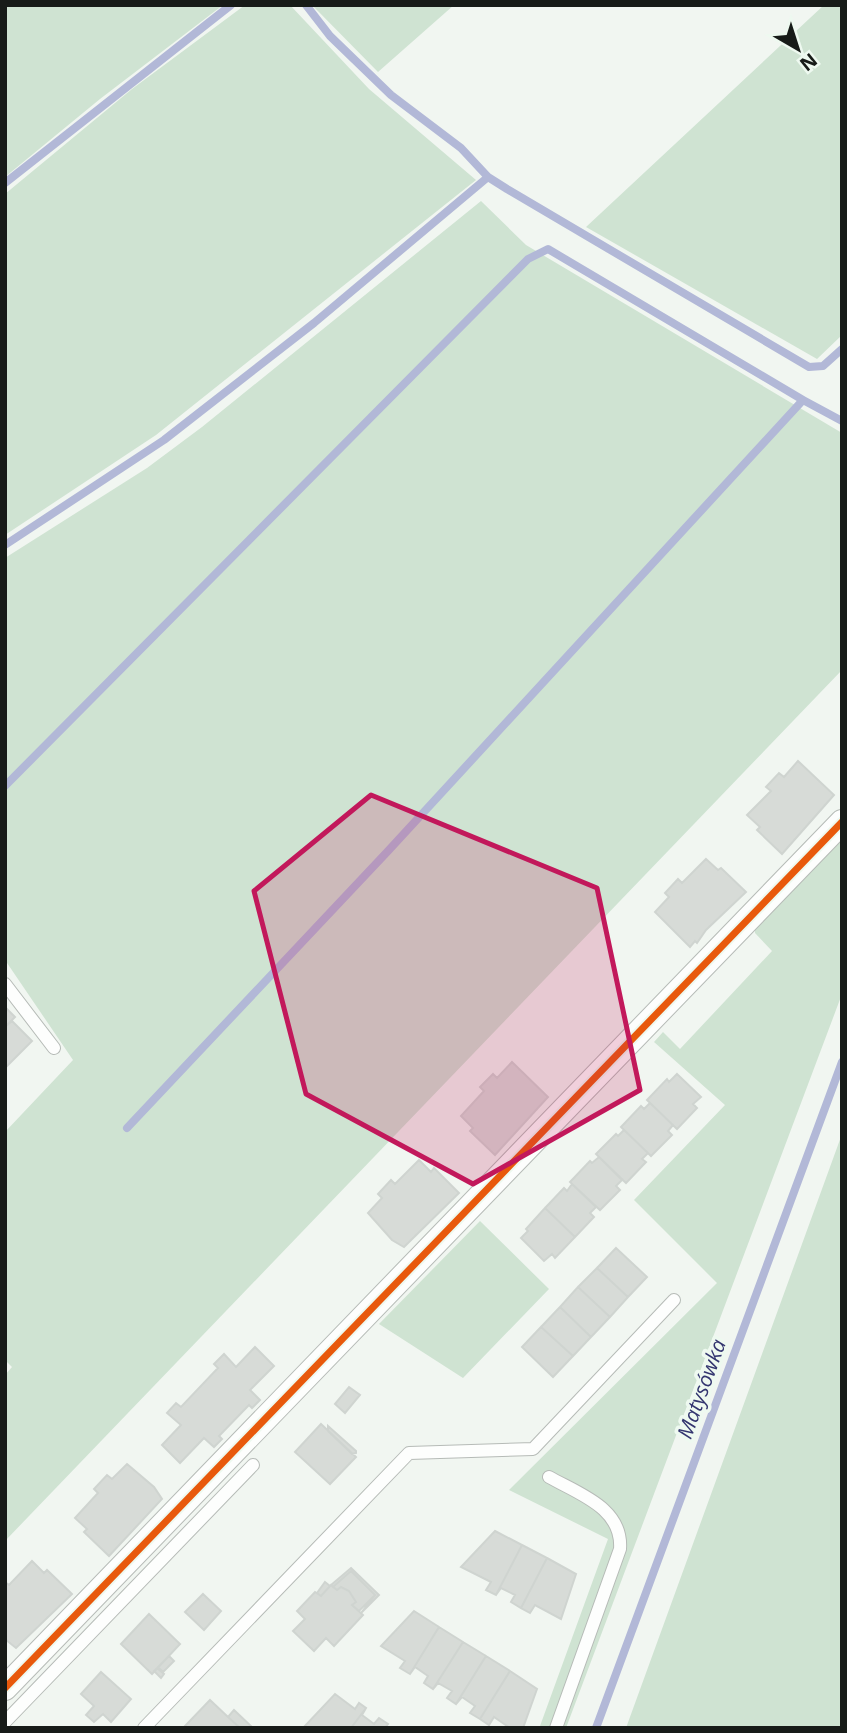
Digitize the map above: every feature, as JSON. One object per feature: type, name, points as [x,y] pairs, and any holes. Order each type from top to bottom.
[{"type":"street","points":[[5,1688],[842,822]]},
{"type":"lane","points":[[5,984],[54,1048]]},
{"type":"lane","points":[[144,1728],[409,1453],[533,1449],[674,1300]]},
{"type":"lane","points":[[5,1722],[253,1465]]},
{"type":"lane","points":[[549,1477],[603,1507],[617,1524],[621,1536],[620,1549],[556,1728]]},
{"type":"highlighted area","points":[[371,795],[597,888],[640,1090],[473,1184],[306,1094],[254,891]]},
{"type":"green space","points":[[5,5],[223,5],[100,99],[5,177]]},
{"type":"green space","points":[[245,5],[290,5],[369,89],[476,180],[156,435],[5,535],[5,194],[132,89]]},
{"type":"green space","points":[[312,5],[454,5],[378,72]]},
{"type":"green space","points":[[824,5],[842,5],[842,335],[817,359],[586,227]]},
{"type":"green space","points":[[481,201],[526,245],[842,433],[842,670],[5,1541],[5,1375],[12,1367],[5,1360],[5,1132],[73,1060],[5,960],[5,558],[147,468],[202,427]]},
{"type":"green space","points":[[842,835],[842,994],[566,1728],[542,1728],[540,1726],[608,1539],[509,1490],[717,1283],[634,1200],[725,1105],[654,1042],[663,1032],[680,1049],[772,951],[755,933],[755,929]]},
{"type":"green space","points":[[842,1134],[842,1728],[626,1728]]},
{"type":"green space","points":[[480,1221],[549,1289],[463,1378],[379,1324]]},
{"type":"building","points":[[798,761],[834,795],[782,854],[757,830],[760,827],[747,815],[771,791],[766,787],[779,773],[784,777]]},
{"type":"building","points":[[706,859],[718,870],[721,868],[746,892],[690,947],[655,912],[669,897],[665,893],[678,879],[682,883]]},
{"type":"building","points":[[5,1007],[15,1017],[5,1027]]},
{"type":"building","points":[[12,1021],[32,1041],[5,1068],[5,1027]]},
{"type":"building","points":[[512,1062],[548,1097],[495,1155],[470,1131],[473,1128],[461,1116],[484,1091],[480,1087],[493,1074],[497,1078]]},
{"type":"building","points":[[677,1074],[701,1097],[693,1104],[697,1108],[677,1129],[647,1100],[667,1079],[669,1082]]},
{"type":"building","points":[[650,1103],[673,1125],[668,1131],[672,1135],[651,1156],[621,1127],[641,1106],[644,1109]]},
{"type":"building","points":[[624,1130],[648,1153],[642,1159],[646,1162],[626,1183],[596,1154],[616,1134],[618,1136]]},
{"type":"building","points":[[599,1157],[622,1180],[616,1186],[620,1190],[600,1210],[570,1182],[590,1161],[592,1163]]},
{"type":"building","points":[[419,1160],[431,1172],[434,1168],[459,1193],[404,1247],[392,1240],[368,1213],[382,1198],[378,1194],[391,1180],[395,1184]]},
{"type":"building","points":[[572,1184],[596,1207],[590,1213],[594,1217],[575,1237],[545,1208],[564,1188],[567,1191]]},
{"type":"building","points":[[545,1208],[575,1237],[555,1258],[552,1254],[544,1261],[521,1238]]},
{"type":"building","points":[[616,1248],[647,1277],[628,1297],[597,1268]]},
{"type":"building","points":[[597,1268],[628,1297],[610,1317],[578,1287]]},
{"type":"building","points":[[578,1287],[610,1317],[591,1337],[560,1307]]},
{"type":"building","points":[[560,1307],[591,1337],[573,1356],[541,1327]]},
{"type":"building","points":[[541,1327],[573,1356],[553,1377],[522,1347]]},
{"type":"building","points":[[255,1347],[274,1366],[250,1390],[260,1400],[252,1408],[249,1405],[219,1436],[222,1439],[214,1447],[204,1438],[180,1463],[162,1445],[181,1425],[167,1413],[176,1403],[181,1407],[218,1368],[214,1364],[224,1354],[236,1367]]},
{"type":"building","points":[[349,1387],[360,1395],[345,1413],[335,1404]]},
{"type":"building","points":[[321,1424],[356,1457],[330,1484],[295,1452]]},
{"type":"building","points":[[328,1426],[356,1453],[352,1454],[328,1431]]},
{"type":"building","points":[[127,1464],[154,1487],[162,1499],[109,1556],[84,1532],[87,1529],[75,1518],[98,1493],[94,1489],[107,1475],[112,1479]]},
{"type":"building","points":[[495,1531],[522,1545],[496,1595],[486,1590],[491,1582],[461,1567]]},
{"type":"building","points":[[522,1545],[547,1558],[521,1608],[511,1602],[515,1595],[501,1588],[496,1595]]},
{"type":"building","points":[[547,1558],[576,1574],[561,1619],[535,1605],[530,1613],[521,1608]]},
{"type":"building","points":[[32,1561],[44,1573],[47,1570],[72,1594],[16,1648],[5,1639],[5,1582],[9,1585]]},
{"type":"building","points":[[351,1568],[379,1595],[361,1613],[375,1595],[351,1571],[333,1587],[331,1585]]},
{"type":"building","points":[[351,1571],[375,1595],[359,1611],[352,1605],[356,1602],[349,1591],[333,1587]]},
{"type":"building","points":[[325,1582],[330,1586],[321,1596],[317,1593]]},
{"type":"building","points":[[331,1585],[337,1590],[341,1587],[349,1591],[356,1602],[352,1605],[363,1615],[334,1646],[326,1638],[314,1651],[293,1631],[305,1619],[297,1611],[315,1592],[321,1596]]},
{"type":"building","points":[[203,1594],[221,1611],[204,1630],[185,1612]]},
{"type":"building","points":[[414,1611],[439,1627],[410,1674],[400,1668],[405,1661],[381,1646]]},
{"type":"building","points":[[149,1614],[180,1644],[152,1674],[121,1644]]},
{"type":"building","points":[[439,1627],[463,1642],[433,1689],[424,1683],[428,1676],[415,1667],[410,1674]]},
{"type":"building","points":[[463,1642],[486,1656],[456,1704],[447,1698],[452,1691],[438,1683],[433,1689]]},
{"type":"building","points":[[169,1656],[174,1661],[163,1672],[158,1667]]},
{"type":"building","points":[[486,1656],[510,1671],[480,1719],[470,1713],[475,1706],[462,1697],[456,1704]]},
{"type":"building","points":[[157,1668],[164,1674],[161,1678],[154,1671]]},
{"type":"building","points":[[510,1671],[537,1689],[523,1728],[510,1728],[494,1717],[489,1725],[480,1719]]},
{"type":"building","points":[[101,1672],[131,1699],[111,1722],[103,1714],[94,1722],[86,1715],[94,1706],[81,1694]]},
{"type":"building","points":[[335,1694],[355,1709],[359,1703],[366,1708],[351,1728],[303,1728]]},
{"type":"building","points":[[210,1700],[228,1717],[240,1728],[184,1727]]},
{"type":"building","points":[[366,1708],[362,1715],[374,1724],[379,1718],[388,1724],[385,1728],[351,1728]]},
{"type":"building","points":[[234,1710],[253,1728],[240,1728],[228,1717]]},
{"type":"waterway","points":[[5,183],[231,5]]},
{"type":"waterway","points":[[306,5],[330,36],[391,95],[461,148],[488,177],[809,367],[823,366],[842,349]]},
{"type":"waterway","points":[[5,545],[164,440],[314,323],[488,177]]},
{"type":"waterway","points":[[5,786],[528,259],[548,249],[803,400]]},
{"type":"waterway","points":[[127,1128],[388,851],[803,400],[842,421]]},
{"type":"waterway","name":"Matysówka","points":[[596,1728],[842,1062]]},
{"type":"cycle path","points":[[5,1688],[842,822]]}]
